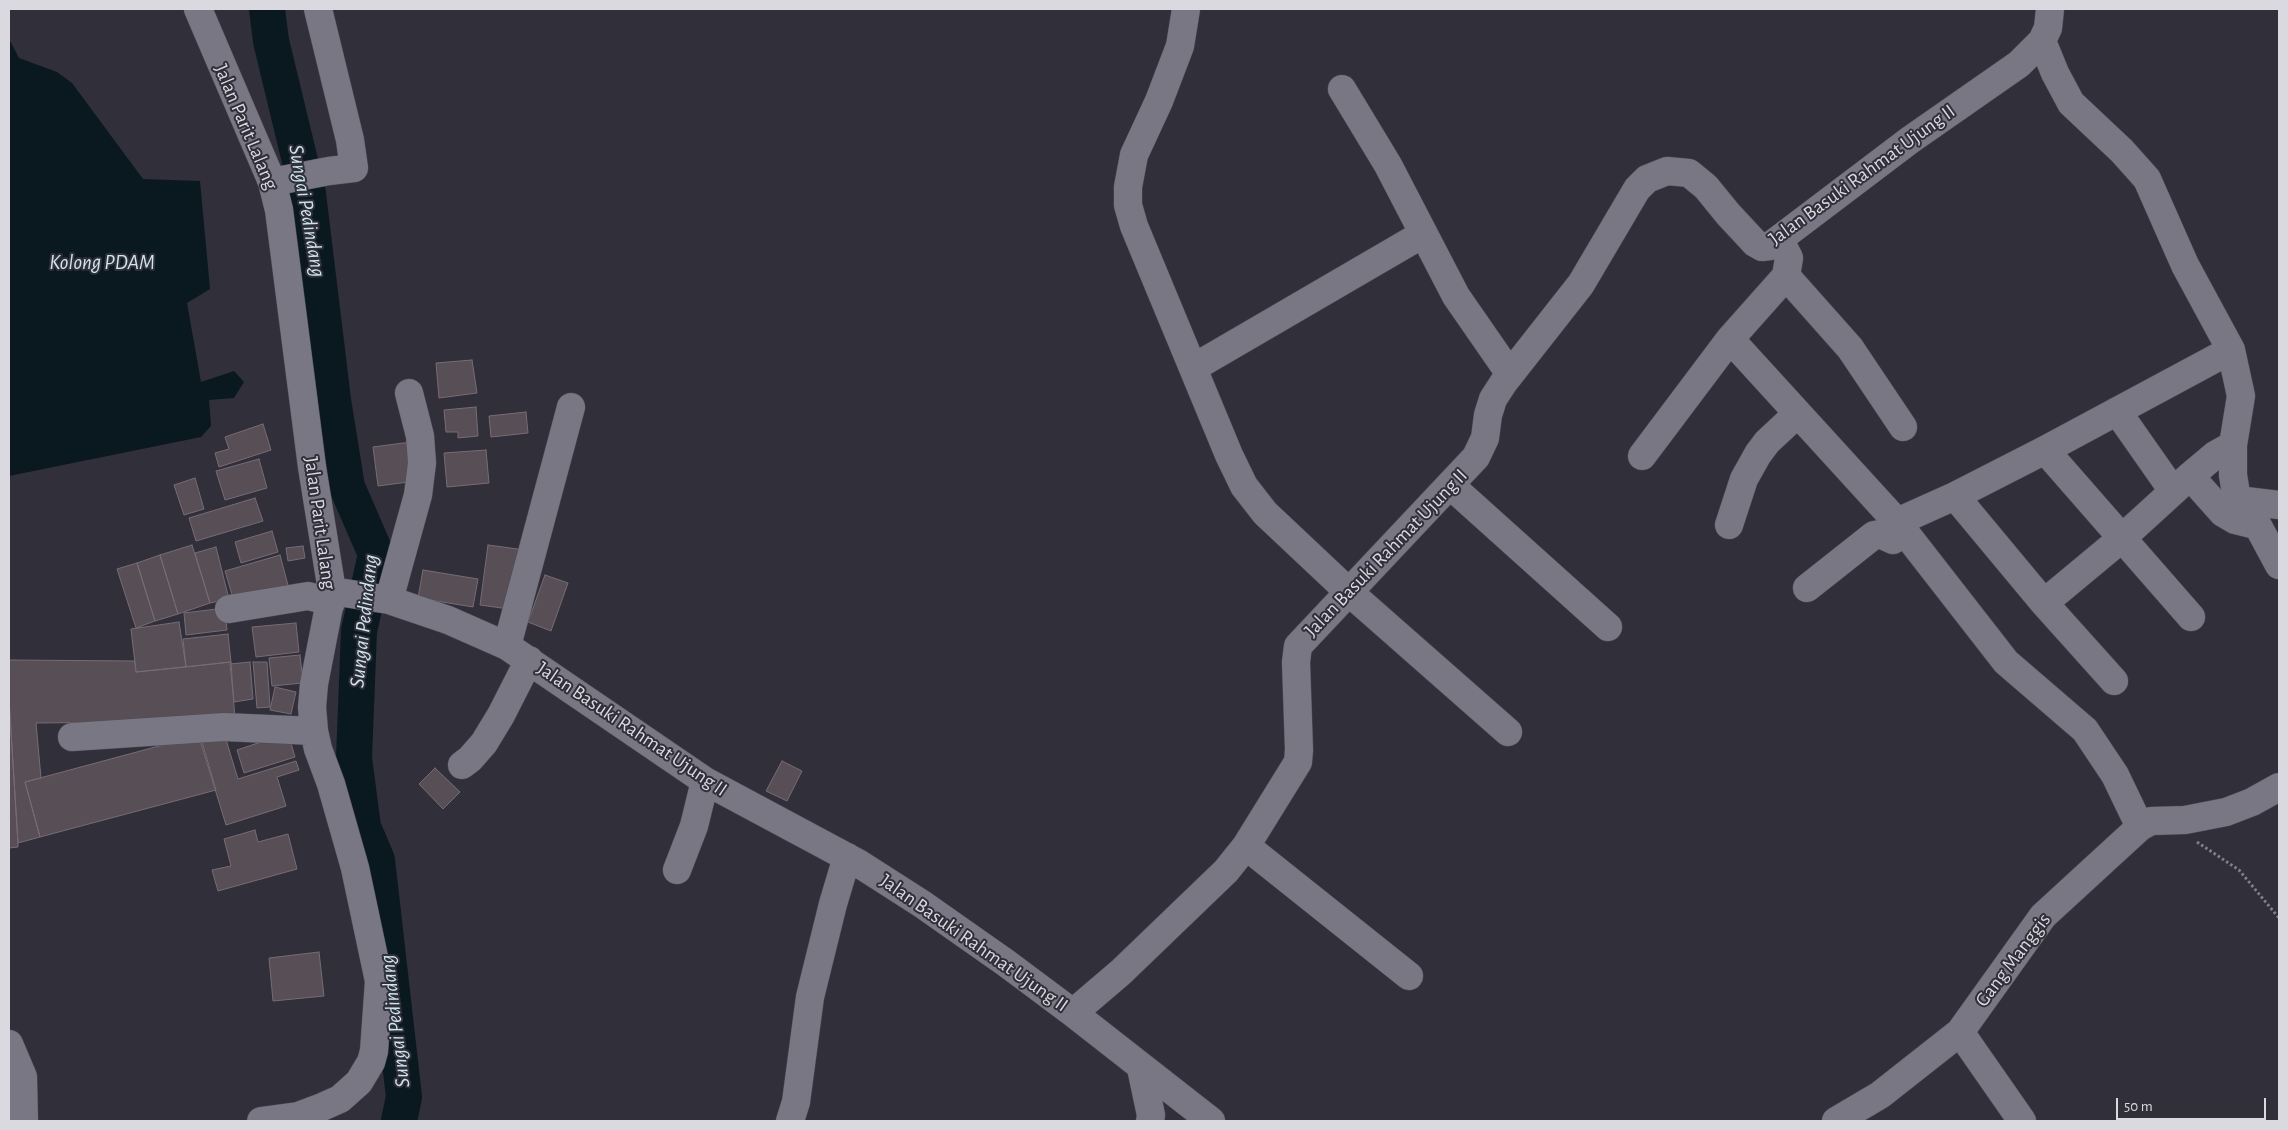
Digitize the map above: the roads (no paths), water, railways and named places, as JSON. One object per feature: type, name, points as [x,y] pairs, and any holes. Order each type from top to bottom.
[{"type":"street","name":"Jalan Parit Lalang","points":[[198,9],[280,181],[283,236],[312,466],[358,598],[314,684],[312,708],[318,749],[331,784],[355,868],[374,953],[379,981],[376,1042],[371,1062],[359,1082],[340,1099],[298,1116],[261,1121]]},
{"type":"street","points":[[280,181],[354,168],[350,140],[318,9]]},
{"type":"street","points":[[1186,9],[1180,46],[1159,101],[1134,155],[1128,187],[1128,205],[1134,226],[1229,455],[1244,486],[1265,513],[1350,593],[1508,732]]},
{"type":"street","name":"Jalan Basuki Rahmat Ujung II","points":[[229,609],[308,596],[320,599],[358,598],[448,620],[518,653],[705,781],[847,857],[930,910],[1073,1013],[1122,972],[1226,871],[1246,846],[1298,762],[1296,662],[1298,646],[1469,466],[1482,448],[1494,399],[1510,374],[1581,284],[1637,189],[1653,175],[1674,170],[1689,173],[1706,188],[1759,246],[1770,246],[1917,134],[2019,64],[2042,41],[2048,28],[2050,9]]},
{"type":"street","points":[[2042,41],[2055,74],[2071,103],[2122,151],[2146,179],[2185,265],[2231,350],[2241,396],[2233,444],[2233,475],[2237,500],[2258,526],[2279,565]]},
{"type":"street","points":[[1342,89],[1388,165],[1456,296],[1510,374]]},
{"type":"street","points":[[1193,368],[1423,234]]},
{"type":"street","points":[[1642,456],[1730,339],[1786,276],[1789,268],[1789,258],[1780,240]]},
{"type":"street","points":[[1786,276],[1850,348],[1903,427]]},
{"type":"street","points":[[1730,339],[1901,527],[2006,662],[2085,730],[2115,775],[2140,827]]},
{"type":"street","points":[[1807,588],[1874,536],[1880,534],[1894,540],[1901,527],[1955,496],[2231,350]]},
{"type":"street","points":[[358,598],[418,494],[422,463],[420,436],[409,392]]},
{"type":"street","points":[[462,765],[484,744],[501,715],[518,653],[571,407]]},
{"type":"street","points":[[2118,411],[2182,483],[2235,520],[2258,526]]},
{"type":"street","points":[[1729,524],[1744,479],[1758,454],[1767,442],[1797,414]]},
{"type":"street","points":[[2044,603],[2121,539],[2215,454],[2233,444]]},
{"type":"street","points":[[2045,450],[2191,617]]},
{"type":"street","points":[[1450,485],[1608,627]]},
{"type":"street","points":[[1955,496],[2044,603],[2114,681]]},
{"type":"street","points":[[2237,500],[2279,505]]},
{"type":"street","points":[[72,737],[224,727],[314,731]]},
{"type":"street","points":[[677,870],[694,826],[705,781]]},
{"type":"street","name":"Gang Manggis","points":[[1836,1121],[1880,1095],[1960,1032],[2043,916],[2140,827],[2151,821],[2185,820],[2226,812],[2252,802],[2279,787]]},
{"type":"street","points":[[1246,846],[1409,976]]},
{"type":"street","points":[[790,1121],[796,1102],[810,997],[833,904],[847,857]]},
{"type":"street","points":[[1073,1013],[1211,1121]]},
{"type":"street","points":[[1960,1032],[2022,1121]]},
{"type":"street","points":[[9,1044],[22,1077],[24,1121]]},
{"type":"street","points":[[1141,1068],[1151,1115],[1150,1121]]},
{"type":"water","name":"Kolong PDAM","points":[[9,39],[19,58],[57,72],[72,83],[143,179],[200,181],[210,289],[187,303],[201,382],[234,371],[244,382],[234,398],[209,400],[211,426],[201,437],[9,476]]},
{"type":"waterway","name":"Sungai Pedindang","points":[[267,9],[271,41],[308,194],[333,400],[347,487],[376,554],[359,631],[354,758],[363,827],[377,860],[404,1097],[399,1121]]}]
